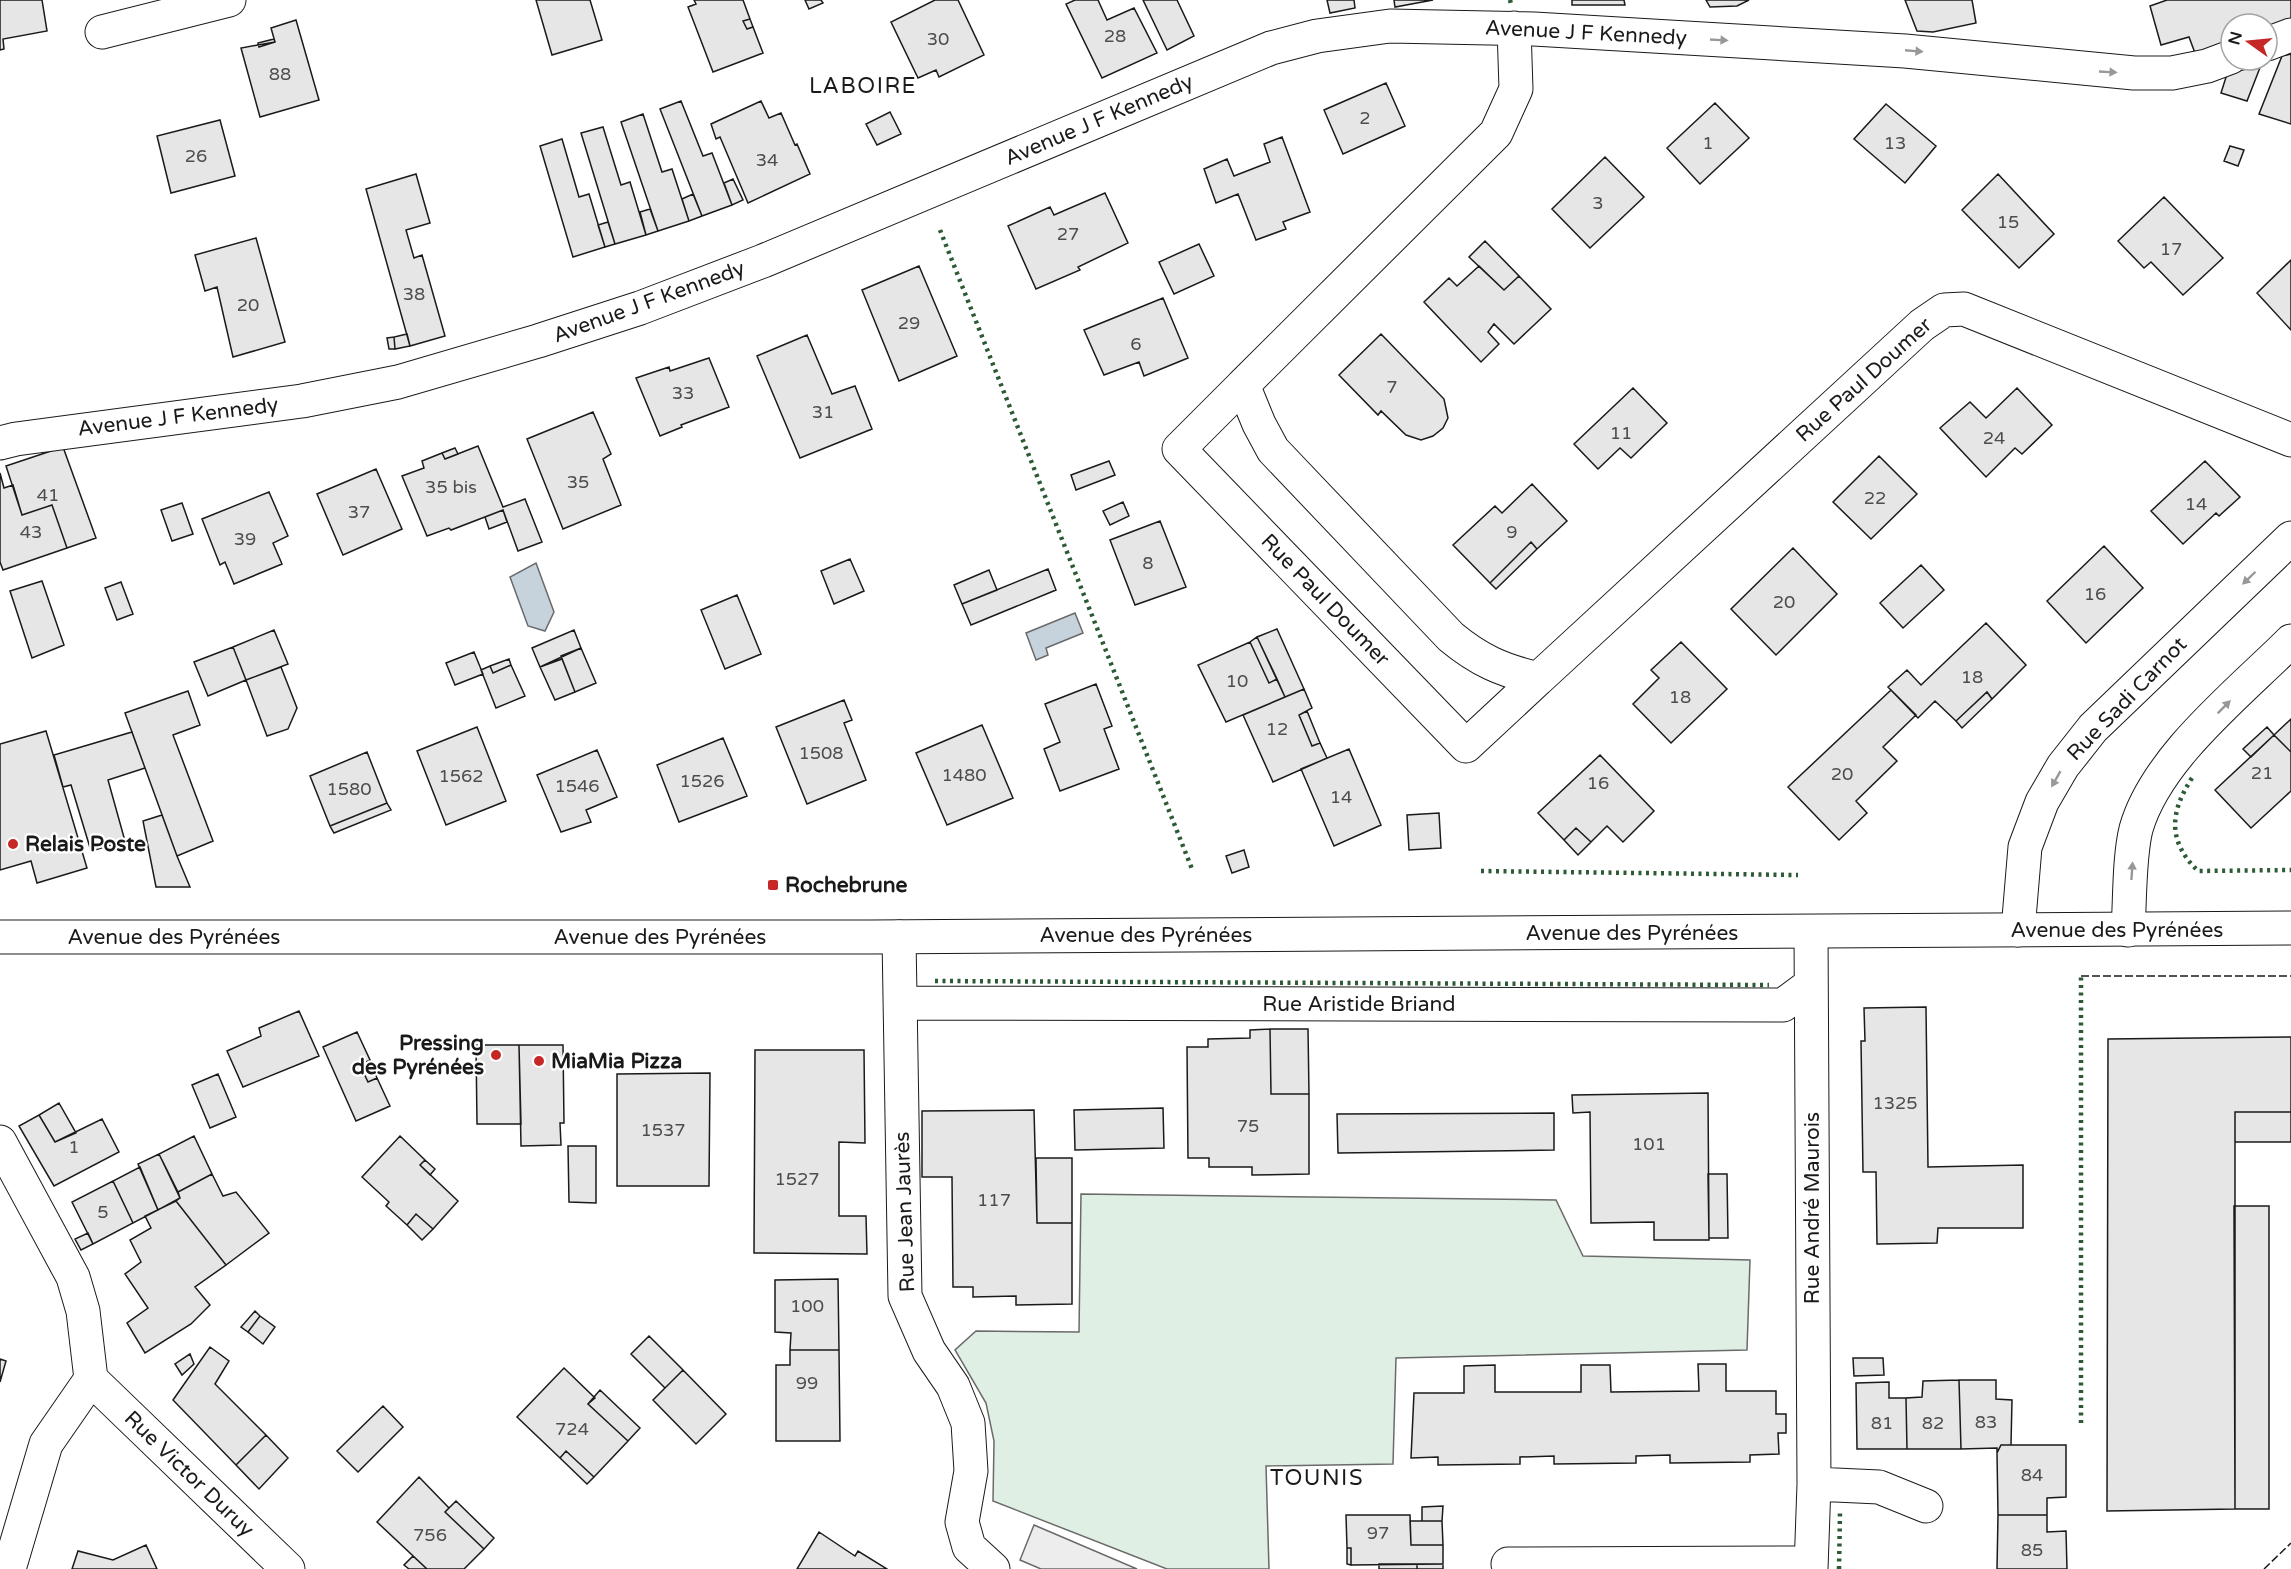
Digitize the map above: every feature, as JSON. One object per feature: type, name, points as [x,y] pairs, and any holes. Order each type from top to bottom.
[{"type":"street","points":[[102,32],[229,0]]},
{"type":"street","name":"Avenue J F Kennedy","points":[[0,443],[16,438],[142,420],[302,401],[398,382],[538,341],[640,308],[722,276],[1271,48],[1317,36],[1390,26],[1514,28],[1905,51],[2134,73],[2172,72],[2219,62]]},
{"type":"street","name":"Rue Paul Doumer","points":[[1514,28],[1516,89],[1496,133],[1179,449],[1466,746],[1922,325],[1944,310],[1964,309],[2291,440]]},
{"type":"street","points":[[1243,385],[1258,424],[1273,450],[1451,636],[1473,656],[1504,670],[1538,679]]},
{"type":"street","name":"Rue Sadi Carnot","points":[[2018,930],[2025,847],[2042,802],[2063,766],[2093,728],[2291,538]]},
{"type":"street","points":[[2128,930],[2135,832],[2144,803],[2164,770],[2178,754],[2291,641]]},
{"type":"street","name":"Avenue des Pyrénées","points":[[0,937],[899,937],[2291,928]]},
{"type":"street","name":"Rue André Maurois","points":[[1508,1564],[1811,1566],[1814,1484],[1811,932]]},
{"type":"street","name":"Rue Jean Jaurès","points":[[899,937],[905,1296],[929,1351],[953,1386],[968,1423],[971,1471],[962,1522],[969,1547],[993,1569]]},
{"type":"street","name":"Rue Aristide Briand","points":[[901,1003],[1783,1005],[1810,985]]},
{"type":"street","points":[[0,1142],[73,1277],[83,1311],[91,1380],[46,1444],[9,1569]]},
{"type":"street","name":"Rue Victor Duruy","points":[[91,1380],[288,1569]]},
{"type":"street","points":[[1814,1484],[1879,1487],[1926,1506]]},
{"type":"green space","points":[[1081,1194],[1556,1200],[1583,1256],[1750,1260],[1747,1350],[1396,1358],[1393,1464],[1266,1466],[1269,1569],[1167,1569],[993,1501],[994,1441],[986,1403],[955,1350],[976,1331],[1079,1332]]},
{"type":"shaded area","points":[[536,563],[554,612],[545,631],[528,626],[510,577]]},
{"type":"shaded area","points":[[1075,613],[1083,633],[1046,648],[1048,655],[1036,660],[1026,633]]},
{"type":"shaded area","points":[[1034,1525],[1137,1569],[1041,1569],[1020,1560]]},
{"type":"building","points":[[0,0],[42,0],[47,31],[3,39],[4,49],[0,50]]},
{"type":"building","points":[[536,0],[590,0],[602,40],[552,55]]},
{"type":"building","points":[[694,0],[743,0],[750,19],[743,21],[747,29],[753,27],[763,53],[713,72],[688,7],[696,4]]},
{"type":"building","points":[[805,0],[821,0],[823,3],[809,9]]},
{"type":"building","points":[[935,0],[958,0],[984,55],[939,77],[936,70],[918,78],[891,22]]},
{"type":"building","points":[[1075,0],[1098,0],[1107,20],[1134,8],[1157,53],[1102,78],[1066,4]]},
{"type":"building","points":[[1143,0],[1177,0],[1194,36],[1167,50]]},
{"type":"building","points":[[1327,0],[1354,0],[1355,8],[1330,13]]},
{"type":"building","points":[[1394,0],[1433,0],[1395,7]]},
{"type":"building","points":[[1572,0],[1624,0],[1625,5],[1572,5]]},
{"type":"building","points":[[1706,0],[1749,0],[1737,6],[1710,7]]},
{"type":"building","points":[[1905,0],[1972,0],[1976,23],[1933,32],[1917,31]]},
{"type":"building","points":[[2167,0],[2291,0],[2291,19],[2279,24],[2279,12],[2219,12],[2219,44],[2195,53],[2189,37],[2161,45],[2150,6]]},
{"type":"building","points":[[750,19],[753,27],[747,29],[743,21]]},
{"type":"building","points":[[296,20],[319,100],[260,117],[241,48],[275,42],[271,28]]},
{"type":"building","points":[[274,39],[275,42],[259,47],[258,43]]},
{"type":"building","points":[[2291,54],[2291,124],[2259,114],[2276,72],[2279,72],[2282,56]]},
{"type":"building","points":[[2258,72],[2247,101],[2221,93],[2227,74]]},
{"type":"building","points":[[1386,83],[1405,126],[1343,154],[1324,110]]},
{"type":"building","points":[[681,101],[703,156],[712,153],[732,205],[702,216],[660,109]]},
{"type":"building","points":[[761,101],[769,118],[781,113],[810,174],[748,203],[720,137],[716,139],[711,124]]},
{"type":"building","points":[[1715,103],[1749,138],[1700,184],[1667,148]]},
{"type":"building","points":[[1886,104],[1936,146],[1905,183],[1854,139]]},
{"type":"building","points":[[890,112],[901,134],[877,145],[866,124]]},
{"type":"building","points":[[643,114],[662,172],[672,169],[689,221],[658,231],[621,122]]},
{"type":"building","points":[[220,120],[235,176],[171,193],[157,136]]},
{"type":"building","points":[[603,127],[621,185],[630,182],[646,235],[615,244],[581,133]]},
{"type":"building","points":[[1282,137],[1310,212],[1283,222],[1286,229],[1256,240],[1238,194],[1216,203],[1204,169],[1227,159],[1234,176],[1270,162],[1264,144]]},
{"type":"building","points":[[562,139],[579,197],[589,194],[605,247],[573,257],[540,146]]},
{"type":"building","points":[[2230,146],[2244,150],[2238,166],[2224,161]]},
{"type":"building","points":[[1605,157],[1644,197],[1590,248],[1552,209]]},
{"type":"building","points":[[416,174],[430,223],[406,230],[414,258],[422,255],[445,336],[410,346],[366,189]]},
{"type":"building","points":[[1998,174],[2054,234],[2019,268],[1962,210]]},
{"type":"building","points":[[733,179],[743,200],[732,205],[724,183]]},
{"type":"building","points":[[1105,193],[1128,243],[1078,267],[1080,270],[1036,289],[1008,226],[1050,207],[1054,215]]},
{"type":"building","points":[[693,194],[702,216],[689,221],[682,199]]},
{"type":"building","points":[[2164,197],[2223,258],[2183,295],[2151,262],[2144,268],[2118,241]]},
{"type":"building","points":[[650,209],[658,231],[646,235],[640,212]]},
{"type":"building","points":[[608,222],[615,244],[605,247],[598,225]]},
{"type":"building","points":[[256,238],[285,342],[233,357],[217,287],[205,291],[195,255]]},
{"type":"building","points":[[1485,241],[1519,276],[1504,290],[1469,257]]},
{"type":"building","points":[[1199,244],[1214,276],[1174,294],[1159,262]]},
{"type":"building","points":[[2291,260],[2291,330],[2257,293]]},
{"type":"building","points":[[919,266],[957,356],[899,381],[862,290]]},
{"type":"building","points":[[1479,266],[1504,290],[1519,276],[1551,309],[1514,344],[1494,324],[1488,332],[1499,344],[1481,362],[1424,302],[1449,278],[1457,286]]},
{"type":"building","points":[[1163,298],[1188,358],[1144,376],[1139,362],[1104,375],[1084,330]]},
{"type":"building","points":[[407,334],[410,346],[395,349],[394,337]]},
{"type":"building","points":[[1381,334],[1444,399],[1448,418],[1443,428],[1433,436],[1421,440],[1406,435],[1381,411],[1378,415],[1339,375]]},
{"type":"building","points":[[807,335],[832,394],[855,386],[872,429],[800,458],[757,356]]},
{"type":"building","points":[[394,337],[395,349],[389,349],[387,338]]},
{"type":"building","points":[[709,358],[729,407],[681,425],[682,427],[660,436],[636,378],[669,367],[670,371]]},
{"type":"building","points":[[1633,388],[1667,423],[1631,458],[1620,448],[1598,469],[1574,444]]},
{"type":"building","points":[[2017,388],[2052,425],[2022,454],[2015,448],[1986,477],[1940,428],[1970,402],[1986,418]]},
{"type":"building","points":[[593,412],[611,454],[603,459],[621,505],[563,529],[527,439]]},
{"type":"building","points":[[478,446],[503,507],[525,499],[542,542],[518,551],[503,510],[451,530],[449,528],[427,536],[402,476],[424,468],[422,461],[442,453],[445,459]]},
{"type":"building","points":[[63,447],[96,538],[67,548],[52,505],[22,515],[6,466]]},
{"type":"building","points":[[455,448],[458,454],[445,459],[442,453]]},
{"type":"building","points":[[1879,456],[1917,494],[1871,539],[1833,502]]},
{"type":"building","points":[[1109,461],[1115,475],[1076,490],[1071,475]]},
{"type":"building","points":[[2205,461],[2240,497],[2219,516],[2216,513],[2183,544],[2151,511]]},
{"type":"building","points":[[376,469],[402,529],[343,555],[317,494]]},
{"type":"building","points":[[0,473],[4,488],[13,485],[22,515],[52,505],[67,548],[3,570],[0,562]]},
{"type":"building","points":[[1532,484],[1567,521],[1537,549],[1531,542],[1490,583],[1453,545],[1495,506],[1502,513]]},
{"type":"building","points":[[269,492],[288,536],[273,543],[282,564],[234,584],[225,562],[220,565],[202,519]]},
{"type":"building","points":[[1123,502],[1129,516],[1110,525],[1103,511]]},
{"type":"building","points":[[182,503],[193,534],[172,541],[161,510]]},
{"type":"building","points":[[503,510],[507,522],[489,529],[485,517]]},
{"type":"building","points":[[1160,521],[1186,587],[1135,605],[1110,540]]},
{"type":"building","points":[[1531,542],[1537,549],[1496,589],[1490,583]]},
{"type":"building","points":[[2104,546],[2143,588],[2086,643],[2047,601]]},
{"type":"building","points":[[1793,548],[1837,594],[1776,655],[1731,609]]},
{"type":"building","points":[[850,559],[864,591],[834,604],[821,571]]},
{"type":"building","points":[[1921,565],[1944,590],[1903,628],[1880,603]]},
{"type":"building","points":[[1048,569],[1056,590],[971,625],[962,604]]},
{"type":"building","points":[[989,570],[997,590],[962,604],[954,585]]},
{"type":"building","points":[[42,581],[64,645],[32,658],[10,591]]},
{"type":"building","points":[[121,582],[133,614],[117,620],[105,588]]},
{"type":"building","points":[[737,595],[761,654],[725,669],[701,610]]},
{"type":"building","points":[[1986,623],[2026,665],[1992,699],[1987,692],[1956,721],[1935,701],[1918,718],[1888,687],[1907,670],[1921,685]]},
{"type":"building","points":[[1277,629],[1304,689],[1285,697],[1257,637]]},
{"type":"building","points":[[274,630],[288,664],[246,680],[233,647]]},
{"type":"building","points":[[574,630],[581,648],[540,667],[532,648]]},
{"type":"building","points":[[1257,637],[1277,679],[1269,683],[1250,642]]},
{"type":"building","points":[[1250,642],[1269,683],[1277,679],[1285,697],[1226,722],[1198,665]]},
{"type":"building","points":[[1681,642],[1727,689],[1671,743],[1633,704],[1659,678],[1651,670]]},
{"type":"building","points":[[233,647],[246,680],[208,696],[194,662]]},
{"type":"building","points":[[581,648],[596,683],[575,692],[561,656]]},
{"type":"building","points":[[474,652],[483,674],[455,685],[446,663]]},
{"type":"building","points":[[509,659],[511,665],[493,673],[490,666]]},
{"type":"building","points":[[562,659],[575,692],[555,700],[540,667]]},
{"type":"building","points":[[511,665],[525,696],[496,708],[481,670],[490,666],[493,673]]},
{"type":"building","points":[[281,667],[297,708],[288,729],[267,736],[246,680]]},
{"type":"building","points":[[1096,684],[1112,726],[1104,729],[1119,769],[1060,791],[1044,749],[1060,742],[1045,704]]},
{"type":"building","points":[[1304,689],[1312,708],[1299,715],[1312,746],[1320,743],[1327,758],[1273,782],[1243,715]]},
{"type":"building","points":[[1891,690],[1916,715],[1883,747],[1897,761],[1856,801],[1867,813],[1839,840],[1788,787]]},
{"type":"building","points":[[188,691],[200,725],[173,735],[213,841],[177,856],[125,713]]},
{"type":"building","points":[[1987,692],[1992,699],[1962,728],[1956,721]]},
{"type":"building","points":[[844,700],[852,720],[844,723],[866,780],[807,804],[776,727]]},
{"type":"building","points":[[1307,711],[1320,743],[1312,746],[1299,715]]},
{"type":"building","points":[[2291,719],[2291,752],[2274,735]]},
{"type":"building","points":[[982,725],[1013,798],[947,825],[916,753]]},
{"type":"building","points":[[477,727],[506,801],[446,825],[417,751]]},
{"type":"building","points":[[2267,727],[2274,735],[2251,757],[2243,749]]},
{"type":"building","points":[[46,731],[87,868],[37,883],[31,861],[0,870],[0,744]]},
{"type":"building","points":[[132,732],[145,768],[108,780],[125,841],[91,851],[71,785],[63,787],[54,755]]},
{"type":"building","points":[[2274,735],[2291,752],[2291,791],[2251,828],[2215,790]]},
{"type":"building","points":[[723,738],[747,796],[679,822],[657,765]]},
{"type":"building","points":[[1349,749],[1381,825],[1334,846],[1301,769]]},
{"type":"building","points":[[597,750],[617,797],[586,810],[591,822],[561,832],[537,775]]},
{"type":"building","points":[[367,752],[387,803],[330,826],[310,776]]},
{"type":"building","points":[[1600,755],[1654,811],[1623,842],[1607,826],[1591,842],[1576,828],[1564,840],[1538,813]]},
{"type":"building","points":[[387,803],[391,810],[334,833],[330,826]]},
{"type":"building","points":[[1439,813],[1441,848],[1409,850],[1407,815]]},
{"type":"building","points":[[162,815],[190,887],[156,887],[143,821]]},
{"type":"building","points":[[1576,828],[1591,842],[1578,855],[1564,840]]},
{"type":"building","points":[[1244,850],[1249,867],[1232,873],[1226,856]]},
{"type":"building","points":[[1926,1007],[1928,1167],[2023,1165],[2023,1228],[1938,1228],[1937,1243],[1877,1244],[1876,1172],[1863,1172],[1861,1041],[1865,1041],[1864,1008]]},
{"type":"building","points":[[299,1011],[319,1056],[243,1087],[227,1051],[261,1036],[259,1028]]},
{"type":"building","points":[[1270,1029],[1271,1094],[1309,1094],[1309,1174],[1252,1175],[1252,1167],[1209,1167],[1209,1158],[1188,1158],[1187,1047],[1208,1047],[1208,1039],[1250,1038],[1250,1030]]},
{"type":"building","points":[[1270,1029],[1308,1029],[1309,1094],[1271,1094]]},
{"type":"building","points":[[357,1032],[370,1060],[360,1065],[368,1082],[377,1078],[390,1106],[356,1121],[323,1047]]},
{"type":"building","points":[[2291,1037],[2291,1112],[2235,1112],[2235,1509],[2107,1511],[2108,1039]]},
{"type":"building","points":[[476,1045],[519,1045],[521,1124],[477,1124]]},
{"type":"building","points":[[519,1045],[563,1045],[564,1123],[560,1123],[561,1145],[521,1146]]},
{"type":"building","points":[[755,1050],[864,1050],[865,1143],[839,1142],[839,1216],[866,1216],[867,1254],[754,1253]]},
{"type":"building","points":[[370,1060],[377,1078],[368,1082],[360,1065]]},
{"type":"building","points":[[710,1073],[709,1186],[617,1186],[617,1074]]},
{"type":"building","points":[[218,1074],[236,1117],[210,1128],[192,1085]]},
{"type":"building","points":[[1708,1093],[1709,1240],[1654,1240],[1654,1222],[1591,1223],[1590,1112],[1573,1113],[1572,1095]]},
{"type":"building","points":[[59,1103],[76,1133],[55,1142],[39,1115]]},
{"type":"building","points":[[1163,1108],[1164,1148],[1075,1150],[1074,1110]]},
{"type":"building","points":[[1034,1110],[1037,1223],[1072,1223],[1072,1304],[1016,1305],[1016,1296],[973,1297],[973,1287],[953,1287],[952,1177],[922,1177],[922,1111]]},
{"type":"building","points":[[2235,1112],[2291,1112],[2291,1142],[2235,1142]]},
{"type":"building","points":[[1554,1113],[1554,1150],[1338,1153],[1337,1114]]},
{"type":"building","points":[[39,1115],[55,1142],[102,1119],[119,1152],[54,1186],[19,1126]]},
{"type":"building","points":[[194,1136],[212,1174],[178,1192],[159,1154]]},
{"type":"building","points":[[400,1136],[425,1160],[420,1165],[458,1201],[433,1229],[416,1214],[407,1225],[386,1206],[389,1202],[362,1177]]},
{"type":"building","points":[[568,1146],[596,1146],[596,1203],[569,1202]]},
{"type":"building","points":[[159,1154],[180,1198],[158,1210],[138,1164]]},
{"type":"building","points":[[1036,1158],[1072,1158],[1072,1223],[1037,1223]]},
{"type":"building","points":[[425,1160],[435,1169],[430,1175],[420,1165]]},
{"type":"building","points":[[140,1167],[158,1210],[133,1223],[113,1181]]},
{"type":"building","points":[[212,1174],[223,1196],[236,1192],[269,1233],[226,1265],[176,1201],[180,1198],[178,1192]]},
{"type":"building","points":[[1708,1174],[1727,1174],[1728,1238],[1709,1238]]},
{"type":"building","points":[[113,1181],[133,1223],[93,1244],[72,1202]]},
{"type":"building","points":[[176,1201],[226,1265],[195,1287],[210,1305],[191,1324],[145,1353],[127,1323],[148,1308],[125,1274],[141,1262],[130,1240],[151,1228],[145,1216]]},
{"type":"building","points":[[2234,1206],[2269,1206],[2269,1509],[2235,1509]]},
{"type":"building","points":[[416,1214],[433,1229],[422,1240],[407,1225]]},
{"type":"building","points":[[88,1233],[93,1244],[81,1250],[75,1239]]},
{"type":"building","points":[[838,1279],[839,1350],[790,1350],[791,1333],[775,1332],[775,1280]]},
{"type":"building","points":[[255,1311],[260,1316],[248,1332],[241,1327]]},
{"type":"building","points":[[260,1316],[275,1327],[263,1344],[248,1332]]},
{"type":"building","points":[[649,1336],[683,1370],[665,1388],[631,1354]]},
{"type":"building","points":[[210,1347],[229,1361],[215,1384],[266,1435],[236,1465],[173,1400]]},
{"type":"building","points":[[790,1350],[839,1350],[840,1441],[776,1441],[776,1365],[790,1365]]},
{"type":"building","points":[[190,1354],[194,1364],[182,1375],[175,1364]]},
{"type":"building","points":[[1853,1358],[1883,1358],[1884,1375],[1854,1376]]},
{"type":"building","points":[[0,1359],[6,1361],[0,1382]]},
{"type":"building","points":[[1698,1364],[1726,1364],[1726,1391],[1776,1391],[1776,1414],[1786,1414],[1786,1433],[1778,1433],[1779,1454],[1750,1455],[1750,1462],[1670,1463],[1670,1455],[1636,1456],[1636,1463],[1554,1464],[1554,1456],[1520,1457],[1520,1464],[1438,1465],[1438,1457],[1411,1458],[1414,1393],[1464,1393],[1464,1366],[1495,1365],[1495,1392],[1581,1392],[1581,1365],[1610,1365],[1611,1392],[1699,1391]]},
{"type":"building","points":[[564,1368],[595,1398],[588,1404],[628,1441],[594,1477],[566,1451],[560,1458],[517,1417]]},
{"type":"building","points":[[683,1370],[726,1414],[696,1444],[653,1400]]},
{"type":"building","points":[[1959,1380],[1996,1380],[1996,1399],[2012,1400],[2011,1445],[2001,1445],[1997,1453],[1997,1448],[1961,1449]]},
{"type":"building","points":[[1959,1380],[1961,1449],[1907,1449],[1906,1398],[1922,1397],[1923,1381]]},
{"type":"building","points":[[1889,1382],[1889,1398],[1906,1398],[1907,1449],[1857,1449],[1856,1383]]},
{"type":"building","points":[[600,1390],[640,1428],[628,1441],[588,1404]]},
{"type":"building","points":[[383,1406],[403,1427],[358,1472],[337,1451]]},
{"type":"building","points":[[266,1435],[288,1458],[259,1489],[236,1465]]},
{"type":"building","points":[[2001,1445],[2066,1445],[2066,1497],[2047,1498],[2047,1515],[1998,1515],[1997,1453]]},
{"type":"building","points":[[566,1451],[594,1477],[587,1484],[560,1458]]},
{"type":"building","points":[[419,1477],[449,1508],[445,1512],[484,1549],[464,1569],[427,1569],[377,1522]]},
{"type":"building","points":[[456,1501],[494,1538],[484,1549],[445,1512]]},
{"type":"building","points":[[1443,1506],[1442,1521],[1422,1521],[1422,1507]]},
{"type":"building","points":[[1346,1515],[1410,1515],[1411,1545],[1443,1545],[1443,1564],[1351,1565],[1351,1548],[1347,1548]]},
{"type":"building","points":[[1998,1515],[2047,1515],[2047,1532],[2066,1531],[2067,1569],[1997,1569]]},
{"type":"building","points":[[1410,1521],[1442,1521],[1443,1545],[1411,1545]]},
{"type":"building","points":[[819,1532],[855,1556],[858,1551],[887,1569],[797,1569]]},
{"type":"building","points":[[146,1545],[157,1569],[72,1569],[78,1551],[113,1560]]},
{"type":"building","points":[[1347,1548],[1351,1548],[1351,1565],[1347,1564]]},
{"type":"building","points":[[413,1556],[427,1569],[409,1569],[404,1565]]},
{"type":"building","points":[[1379,1564],[1417,1564],[1417,1569],[1379,1569]]},
{"type":"building","points":[[1417,1564],[1443,1564],[1443,1569],[1417,1569]]},
{"type":"hedge","points":[[1510,0],[1511,4]]},
{"type":"hedge","points":[[940,230],[1192,869]]},
{"type":"hedge","points":[[2192,778],[2179,803],[2175,826],[2181,849],[2198,871],[2291,870]]},
{"type":"hedge","points":[[1481,871],[1798,875]]},
{"type":"hedge","points":[[2081,976],[2081,1423]]},
{"type":"hedge","points":[[935,981],[1769,985]]},
{"type":"hedge","points":[[1839,1569],[1840,1513]]},
{"type":"fence","points":[[2081,976],[2291,976]]},
{"type":"fence","points":[[2264,1569],[2291,1543]]},
{"type":"place","name":"Relais Poste","points":[[13,844]]},
{"type":"place","name":"Rochebrune","points":[[773,885]]},
{"type":"place","name":"Pressing des Pyrénées","points":[[496,1055]]},
{"type":"place","name":"MiaMia Pizza","points":[[539,1061]]},
{"type":"district","name":"LABOIRE","points":[[863,86]]},
{"type":"district","name":"TOUNIS","points":[[1317,1478]]}]
